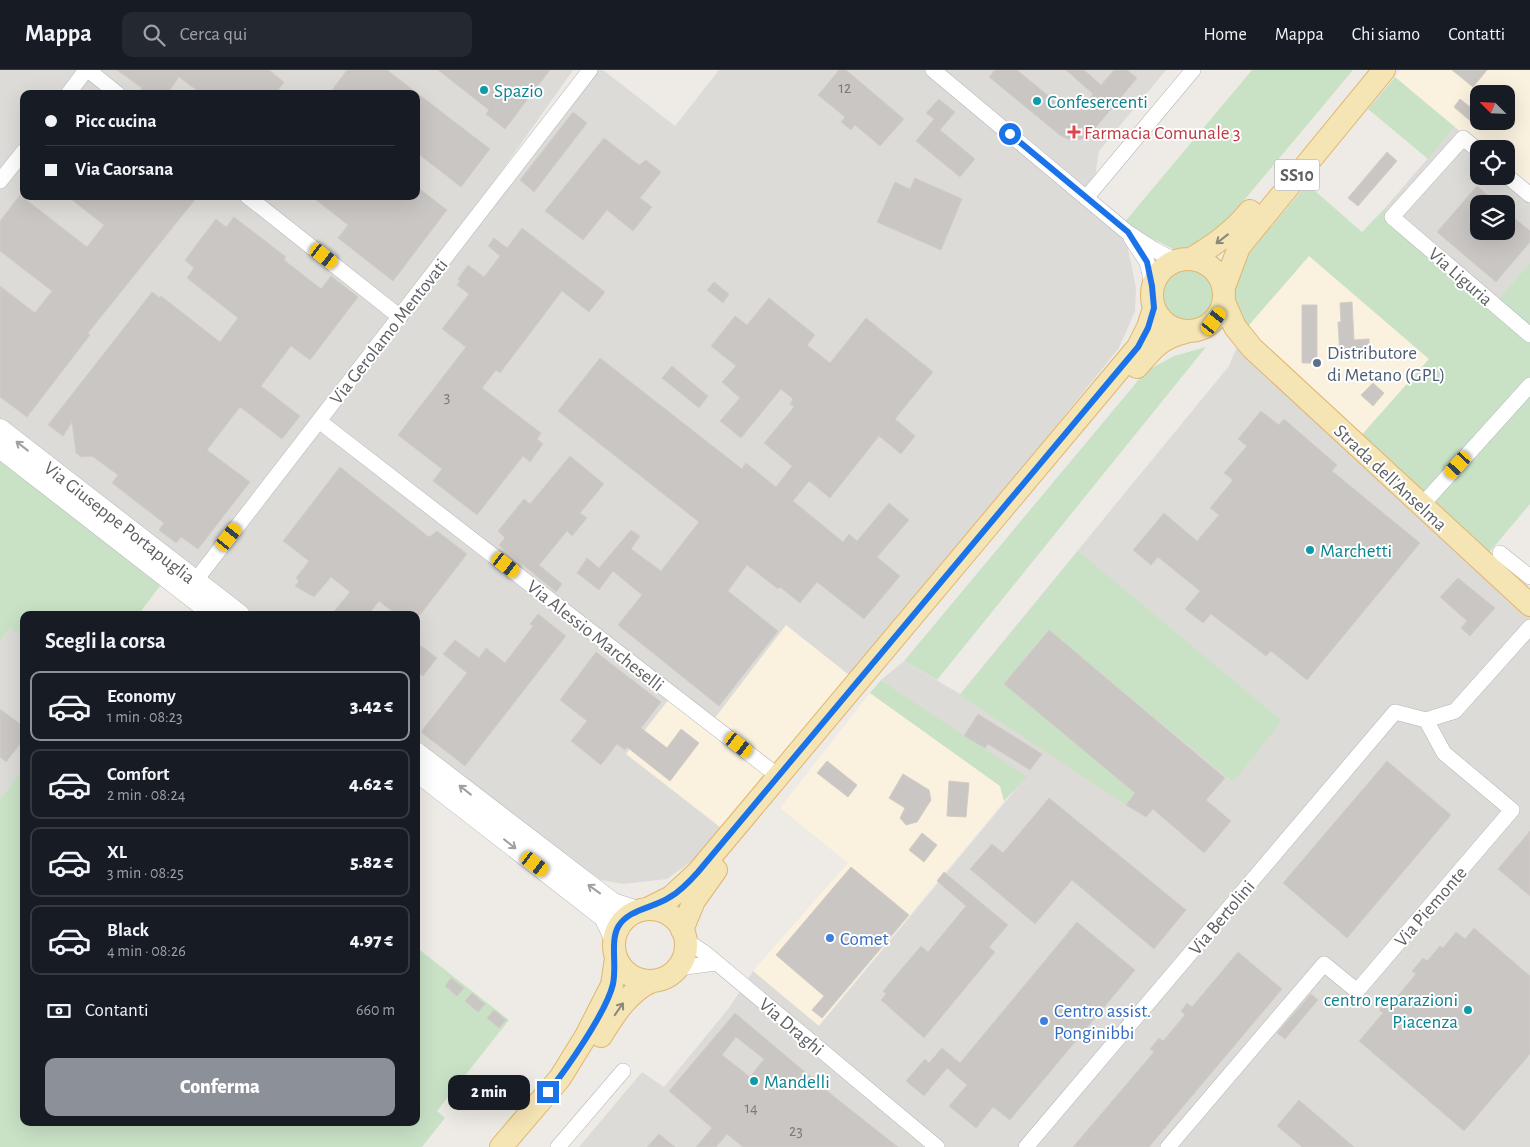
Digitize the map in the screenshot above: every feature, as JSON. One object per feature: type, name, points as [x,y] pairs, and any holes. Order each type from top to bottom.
[{"type":"main road","name":"SS10","points":[[502,1147],[560,1078],[586,1036],[612,985],[618,926],[626,917],[671,897],[692,879],[1138,347],[1148,328],[1158,275],[1166,266],[1184,260],[1217,244],[1235,229],[1367,70]]},
{"type":"main road","name":"SS10","points":[[678,968],[683,959],[684,935],[694,901],[715,872],[1155,346],[1169,336],[1195,330],[1220,312],[1239,247],[1384,70]]},
{"type":"main road","points":[[1184,260],[1202,262],[1212,268],[1219,277],[1224,294]]},
{"type":"main road","name":"Strada dell'Anselma","points":[[1224,294],[1235,327],[1252,348],[1530,605]]},
{"type":"main road","points":[[1153,297],[1166,325],[1195,330]]},
{"type":"main road","name":"Strada dell'Anselma","points":[[1195,330],[1252,348]]},
{"type":"main road","name":"Via Giuseppe Portapuglia","points":[[0,429],[191,587],[212,611]]},
{"type":"main road","name":"Via Giuseppe Portapuglia","points":[[0,448],[191,587],[233,611]]},
{"type":"main road","points":[[420,755],[607,899],[642,910],[668,914],[684,935]]},
{"type":"main road","points":[[420,775],[604,917],[615,948],[630,976],[652,981]]},
{"type":"main road","points":[[518,1147],[571,1084],[623,1003],[640,987],[652,981],[662,979],[678,968]]},
{"type":"street","points":[[71,90],[87,70],[113,90]]},
{"type":"street","name":"Via Gerolamo Mentovati","points":[[191,587],[590,70]]},
{"type":"street","points":[[933,70],[1128,232],[1153,250],[1184,260]]},
{"type":"street","points":[[1086,198],[1193,70]]},
{"type":"street","name":"Via Liguria","points":[[1470,144],[1463,138],[1392,217],[1530,335]]},
{"type":"street","points":[[0,181],[20,156]]},
{"type":"street","points":[[1515,182],[1530,195]]},
{"type":"street","points":[[252,200],[400,316]]},
{"type":"street","points":[[1128,232],[1147,262],[1153,297]]},
{"type":"street","points":[[1422,505],[1530,385]]},
{"type":"street","name":"Via Alessio Marcheselli","points":[[319,421],[778,776]]},
{"type":"street","points":[[1500,553],[1530,577]]},
{"type":"street","points":[[1426,720],[1455,711],[1530,627]]},
{"type":"street","name":"Via Bertolini","points":[[1026,1147],[1395,712],[1426,720]]},
{"type":"street","name":"Via Piemonte","points":[[1168,1147],[1324,964],[1357,990],[1512,810],[1444,753],[1426,720]]},
{"type":"street","name":"Via Draghi","points":[[684,935],[937,1147]]},
{"type":"street","points":[[678,968],[703,963],[716,963]]},
{"type":"street","points":[[558,1147],[623,1071]]},
{"type":"shaded area","points":[[0,70],[573,70],[399,316],[595,70],[603,70],[675,126],[719,70],[1166,70],[1099,151],[1092,196],[1123,224],[1136,288],[1135,311],[1119,348],[853,678],[786,625],[711,723],[673,694],[626,754],[725,831],[699,856],[667,879],[623,884],[601,880],[420,751],[420,611],[225,611],[0,440]]},
{"type":"shaded area","points":[[1401,70],[1530,70],[1530,194],[1515,181],[1515,140],[1470,141],[1395,77]]},
{"type":"shaded area","points":[[1455,127],[1470,141],[1470,185],[1515,185],[1515,183],[1530,194],[1530,263],[1494,304],[1384,209]]},
{"type":"shaded area","points":[[1309,256],[1429,359],[1359,438],[1243,332]]},
{"type":"shaded area","points":[[1243,332],[1487,555],[1530,589],[1530,1147],[579,1147],[642,1072],[664,1087],[729,1008],[753,971],[819,1026],[1026,777],[881,680],[904,661],[960,694],[1229,366]]},
{"type":"shaded area","points":[[786,625],[853,678],[725,831],[626,754],[673,693],[711,723]]},
{"type":"shaded area","points":[[10,628],[20,636],[20,772],[0,799],[0,641]]},
{"type":"shaded area","points":[[870,693],[1000,786],[1004,801],[818,1026],[753,971],[848,863],[780,808]]},
{"type":"green space","points":[[1252,70],[1353,70],[1210,241],[1193,250],[1175,250],[1123,224]]},
{"type":"green space","points":[[1395,77],[1455,127],[1428,159],[1368,109]]},
{"type":"green space","points":[[1307,184],[1362,232],[1384,209],[1494,304],[1530,263],[1530,504],[1487,555],[1359,438],[1429,359],[1309,256],[1243,332],[1230,292],[1242,262]]},
{"type":"green space","points":[[1187,263],[1199,266],[1210,272],[1216,283],[1219,295],[1216,307],[1210,318],[1199,324],[1187,327],[1175,324],[1164,318],[1158,307],[1155,295],[1158,283],[1164,272],[1175,266]]},
{"type":"green space","points":[[1206,347],[937,680],[904,661],[1146,371],[1174,356]]},
{"type":"green space","points":[[0,450],[166,578],[141,611],[20,611],[20,636],[10,628],[0,641]]},
{"type":"green space","points":[[1078,551],[1282,721],[1233,782],[1048,630],[1004,684],[1135,793],[1126,805],[960,695]]},
{"type":"green space","points":[[881,680],[1027,777],[1004,801],[1000,786],[870,693]]},
{"type":"green space","points":[[20,772],[20,1126],[420,1126],[420,950],[509,1020],[437,1111],[445,1118],[422,1147],[0,1147],[0,799]]},
{"type":"building","points":[[117,70],[269,70],[284,82],[278,90],[197,90],[179,77],[170,90],[140,90],[142,88]]},
{"type":"building","points":[[347,70],[387,70],[413,90],[332,90]]},
{"type":"building","points":[[438,70],[550,70],[505,129],[486,114],[489,110]]},
{"type":"building","points":[[839,70],[846,70],[904,119],[880,146],[855,125],[851,130],[841,122],[845,117],[818,95]]},
{"type":"building","name":"Confesercenti","points":[[995,70],[1017,70],[1067,111],[1074,108],[1081,110],[1093,94],[1066,70],[1084,70],[1101,85],[1114,70],[1127,70],[1137,78],[1092,132],[1082,139],[1073,141],[1061,136],[989,77]]},
{"type":"building","points":[[1452,70],[1487,70],[1475,85],[1471,85]]},
{"type":"building","points":[[420,95],[490,149],[461,187],[420,155]]},
{"type":"building","points":[[939,99],[955,112],[940,130],[975,159],[960,177],[916,141],[934,119],[926,113]]},
{"type":"building","points":[[1460,99],[1470,107],[1470,121],[1454,107]]},
{"type":"building","points":[[573,112],[587,123],[534,192],[520,180]]},
{"type":"building","points":[[604,138],[639,165],[646,160],[661,172],[640,198],[652,207],[633,231],[607,210],[583,240],[545,211]]},
{"type":"building","points":[[1387,152],[1397,161],[1358,206],[1348,198]]},
{"type":"building","points":[[915,178],[962,199],[941,250],[877,222],[895,182],[910,189]]},
{"type":"building","points":[[1477,186],[1488,195],[1470,195],[1470,240],[1515,240],[1515,218],[1530,231],[1530,242],[1496,282],[1437,232]]},
{"type":"building","points":[[420,189],[447,210],[393,281],[338,238],[348,225],[316,200],[420,200]]},
{"type":"building","points":[[20,195],[20,200],[26,200],[87,247],[104,225],[72,200],[195,200],[88,333],[90,335],[27,417],[0,397],[0,286],[35,313],[52,291],[0,251],[0,221]]},
{"type":"building","points":[[234,217],[286,257],[284,260],[321,289],[331,276],[358,297],[310,360],[291,346],[261,386],[300,416],[282,439],[240,407],[207,450],[250,482],[198,549],[181,537],[176,543],[159,530],[164,523],[112,483],[118,475],[92,456],[81,457],[76,453],[72,422],[63,436],[48,425],[152,292],[160,298],[161,296],[220,342],[238,318],[187,278],[194,268],[185,260],[216,219],[226,227]]},
{"type":"building","points":[[522,228],[605,292],[589,312],[562,291],[500,373],[496,370],[482,388],[541,433],[537,439],[543,444],[530,462],[523,456],[477,515],[433,481],[442,469],[398,435],[466,347],[442,329],[469,294],[457,285],[460,281],[458,279],[468,265],[484,277],[500,256],[488,246],[494,238],[507,248]]},
{"type":"building","points":[[714,282],[729,294],[723,303],[707,290]]},
{"type":"building","points":[[769,298],[815,335],[807,345],[830,363],[866,318],[933,372],[895,419],[915,436],[901,454],[879,436],[830,498],[809,481],[793,501],[843,542],[849,534],[857,541],[889,503],[909,520],[877,557],[900,576],[864,619],[817,582],[800,603],[747,565],[728,591],[778,631],[719,706],[618,625],[642,595],[613,571],[599,590],[577,573],[587,558],[599,568],[631,530],[640,536],[631,549],[661,571],[699,522],[558,411],[600,358],[742,469],[746,463],[776,487],[792,466],[764,443],[794,407],[790,404],[793,399],[781,389],[741,438],[720,421],[740,398],[722,382],[736,366],[711,346],[735,316],[747,325]]},
{"type":"building","points":[[1352,302],[1354,340],[1369,339],[1370,357],[1340,358],[1338,322],[1341,322],[1340,303]]},
{"type":"building","points":[[1302,305],[1317,305],[1317,363],[1302,363]]},
{"type":"building","points":[[672,366],[708,396],[699,408],[662,378]]},
{"type":"building","points":[[1373,383],[1384,393],[1373,406],[1361,395]]},
{"type":"building","name":"Marchetti","points":[[1261,411],[1279,425],[1284,419],[1337,465],[1332,471],[1420,543],[1307,680],[1271,651],[1266,656],[1211,614],[1203,623],[1185,609],[1200,591],[1158,557],[1151,565],[1133,550],[1164,513],[1197,541],[1219,515],[1210,508],[1233,480],[1224,473],[1247,446],[1238,439]]},
{"type":"building","points":[[570,456],[604,484],[580,513],[587,518],[572,536],[567,531],[539,565],[562,584],[556,592],[499,545],[505,538],[498,531],[524,499],[530,504]]},
{"type":"building","points":[[340,467],[429,537],[437,531],[467,554],[420,615],[420,611],[392,611],[379,601],[371,611],[334,611],[350,592],[331,577],[314,597],[295,586],[299,581],[296,578],[309,561],[283,541]]},
{"type":"building","points":[[1458,578],[1495,608],[1470,636],[1461,628],[1467,621],[1440,597]]},
{"type":"building","points":[[538,614],[566,636],[465,766],[421,732],[467,673],[443,654],[455,640],[479,658],[486,648],[505,663],[533,626],[530,624]]},
{"type":"building","points":[[1049,630],[1225,778],[1206,800],[1231,821],[1204,853],[1153,809],[1146,817],[1126,805],[1135,793],[1004,684]]},
{"type":"building","points":[[420,645],[437,658],[423,676],[420,674]]},
{"type":"building","points":[[596,652],[661,702],[641,728],[667,748],[681,729],[699,743],[670,781],[627,747],[625,750],[617,744],[601,765],[571,741],[587,721],[560,700]]},
{"type":"building","points":[[0,709],[20,724],[20,744],[6,762],[0,757]]},
{"type":"building","points":[[978,714],[1042,754],[1030,770],[988,744],[985,748],[964,736]]},
{"type":"building","points":[[827,761],[857,785],[848,797],[817,773]]},
{"type":"building","points":[[1387,761],[1451,815],[1347,938],[1283,883]]},
{"type":"building","points":[[903,774],[929,790],[931,800],[917,822],[906,825],[900,818],[905,808],[889,798]]},
{"type":"building","points":[[949,781],[969,783],[966,817],[947,816]]},
{"type":"building","points":[[1049,798],[1186,910],[1154,949],[1072,880],[1035,924],[970,869],[992,844],[1003,853]]},
{"type":"building","points":[[1530,831],[1530,896],[1498,869]]},
{"type":"building","points":[[922,833],[937,845],[924,862],[909,850]]},
{"type":"building","points":[[851,867],[909,915],[822,1018],[812,1010],[824,996],[776,955]]},
{"type":"building","points":[[944,872],[1008,925],[989,947],[995,952],[924,1038],[881,1000],[886,994],[883,991],[921,946],[928,952],[966,906],[937,881]]},
{"type":"building","name":"Centro assist. Ponginibbi","points":[[1077,922],[1135,970],[1010,1120],[993,1107],[976,1128],[949,1106],[967,1085],[947,1068],[924,1096],[906,1081],[925,1059],[929,1063],[942,1048],[960,1063]]},
{"type":"building","name":"centro reparazioni Piacenza","points":[[1474,928],[1530,976],[1530,1054],[1464,1131],[1359,1041],[1383,1013],[1379,1010],[1392,995],[1396,998],[1416,974],[1412,971],[1423,958],[1427,961],[1440,946],[1443,948],[1456,932],[1465,939]]},
{"type":"building","points":[[1238,952],[1282,989],[1149,1147],[1073,1147],[1154,1052],[1150,1049],[1159,1038],[1163,1041],[1185,1015],[1181,1011],[1187,1003],[1192,1007]]},
{"type":"building","points":[[451,978],[464,988],[457,996],[445,986]]},
{"type":"building","points":[[472,993],[485,1004],[478,1012],[465,1001]]},
{"type":"building","points":[[1311,994],[1318,1000],[1285,1039],[1277,1033]]},
{"type":"building","points":[[494,1010],[506,1020],[499,1028],[487,1018]]},
{"type":"building","name":"Mandelli","points":[[735,1013],[837,1099],[898,1147],[743,1147],[727,1134],[716,1147],[696,1147],[712,1128],[669,1091]],"holes":[[[736,1037],[764,1059],[750,1077],[722,1055]]]},
{"type":"building","points":[[1299,1100],[1354,1147],[1302,1147],[1277,1126]]},
{"type":"building","points":[[659,1134],[675,1147],[647,1147]]},
{"type":"place","name":"Spazio","points":[[484,90]]},
{"type":"place","name":"Confesercenti","points":[[1037,101]]},
{"type":"place","name":"Farmacia Comunale 3","points":[[1074,132]]},
{"type":"place","name":"Distributore di Metano (GPL)","points":[[1317,363]]},
{"type":"place","name":"Marchetti","points":[[1310,550]]},
{"type":"place","name":"Comet","points":[[830,938]]},
{"type":"place","name":"centro reparazioni Piacenza","points":[[1468,1010]]},
{"type":"place","name":"Centro assist. Ponginibbi","points":[[1044,1021]]},
{"type":"place","name":"Mandelli","points":[[754,1081]]},
{"type":"route","points":[[548,1092],[560,1078],[605,1002],[612,985],[616,958],[614,938],[618,926],[626,917],[671,897],[698,872],[1138,347],[1148,328],[1154,308],[1147,262],[1128,232],[1010,134]]}]
